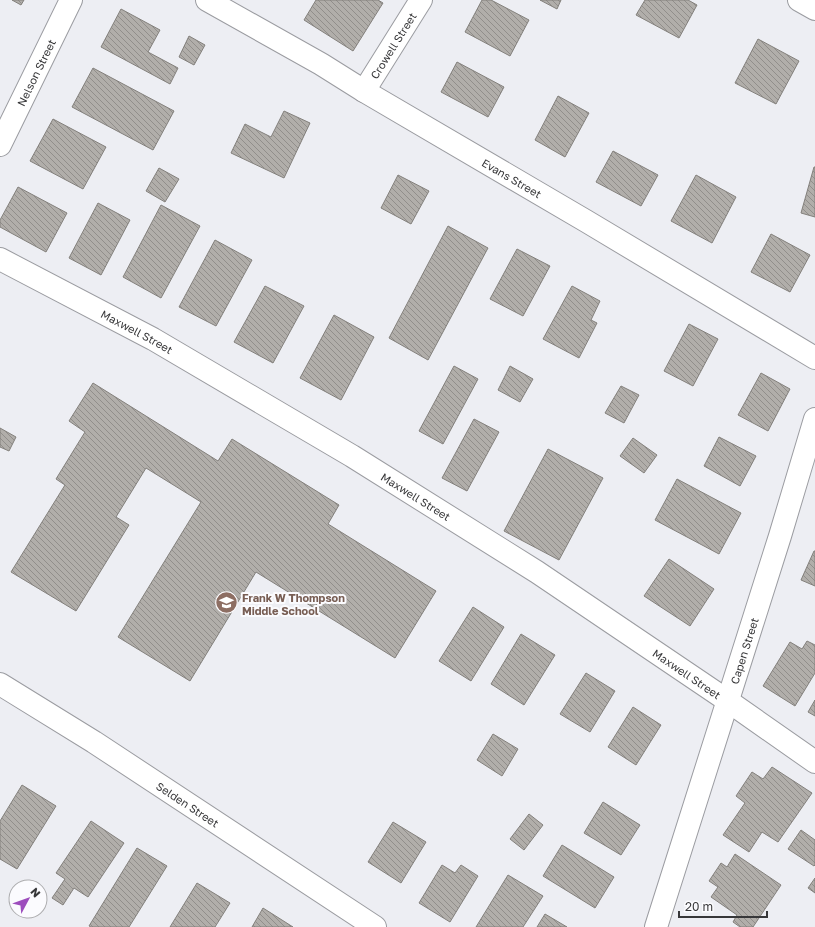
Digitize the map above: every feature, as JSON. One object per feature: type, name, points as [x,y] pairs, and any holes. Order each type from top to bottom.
[{"type":"street","name":"Nelson Street","points":[[0,145],[71,0]]},
{"type":"street","name":"Evans Street","points":[[207,0],[321,64],[364,91],[586,221],[815,358]]},
{"type":"street","name":"Crowell Street","points":[[364,91],[421,0]]},
{"type":"street","points":[[799,0],[815,9]]},
{"type":"street","name":"Maxwell Street","points":[[0,259],[153,339],[352,456],[537,572],[728,701],[815,762]]},
{"type":"street","name":"Capen Street","points":[[656,927],[778,543],[815,419]]},
{"type":"street","name":"Selden Street","points":[[0,684],[94,742],[375,927]]},
{"type":"building","points":[[12,0],[24,0],[21,5]]},
{"type":"building","points":[[316,0],[378,0],[383,3],[353,51],[304,20]]},
{"type":"building","points":[[482,0],[491,0],[529,20],[510,56],[465,32]]},
{"type":"building","points":[[540,0],[561,0],[557,9]]},
{"type":"building","points":[[645,0],[688,0],[697,5],[679,38],[636,15]]},
{"type":"building","points":[[121,9],[160,30],[148,52],[178,68],[170,84],[101,47]]},
{"type":"building","points":[[189,36],[205,45],[194,65],[179,57]]},
{"type":"building","points":[[758,39],[799,61],[776,104],[735,83]]},
{"type":"building","points":[[457,62],[504,87],[488,117],[441,92]]},
{"type":"building","points":[[93,68],[174,111],[153,150],[72,107]]},
{"type":"building","points":[[558,96],[589,113],[565,157],[535,140]]},
{"type":"building","points":[[284,111],[310,123],[284,178],[231,153],[245,124],[271,137]]},
{"type":"building","points":[[53,119],[106,147],[83,189],[30,161]]},
{"type":"building","points":[[613,151],[658,175],[641,206],[596,182]]},
{"type":"building","points":[[815,167],[815,217],[801,213]]},
{"type":"building","points":[[159,168],[179,179],[165,202],[146,191]]},
{"type":"building","points":[[398,175],[429,191],[411,224],[381,208]]},
{"type":"building","points":[[696,175],[736,197],[712,243],[671,221]]},
{"type":"building","points":[[18,187],[67,213],[46,252],[0,227],[0,220]]},
{"type":"building","points":[[98,203],[130,220],[101,275],[69,258]]},
{"type":"building","points":[[161,205],[200,226],[161,298],[123,277]]},
{"type":"building","points":[[448,226],[488,248],[428,360],[389,338]]},
{"type":"building","points":[[771,234],[810,255],[790,292],[751,272]]},
{"type":"building","points":[[215,240],[252,260],[216,326],[179,307]]},
{"type":"building","points":[[517,249],[550,266],[523,316],[490,299]]},
{"type":"building","points":[[265,286],[304,306],[273,363],[234,342]]},
{"type":"building","points":[[572,286],[600,301],[591,320],[597,323],[579,358],[543,339]]},
{"type":"building","points":[[334,315],[374,337],[341,400],[300,378]]},
{"type":"building","points":[[689,324],[718,339],[693,386],[664,371]]},
{"type":"building","points":[[454,366],[478,379],[443,444],[419,431]]},
{"type":"building","points":[[510,366],[533,379],[520,402],[498,390]]},
{"type":"building","points":[[761,373],[790,389],[768,431],[738,415]]},
{"type":"building","points":[[93,383],[218,461],[232,439],[339,505],[328,524],[436,591],[395,658],[256,572],[190,681],[118,637],[201,502],[146,468],[116,517],[129,525],[76,611],[11,572],[65,485],[56,479],[85,432],[69,421]]},
{"type":"building","points":[[621,386],[639,395],[624,423],[605,413]]},
{"type":"building","points":[[474,419],[499,432],[467,491],[442,478]]},
{"type":"building","points":[[0,428],[16,437],[9,451],[0,447]]},
{"type":"building","points":[[719,437],[756,456],[740,486],[704,466]]},
{"type":"building","points":[[633,438],[657,455],[644,473],[620,456]]},
{"type":"building","points":[[548,449],[603,478],[559,560],[504,531]]},
{"type":"building","points":[[677,479],[741,513],[719,554],[655,520]]},
{"type":"building","points":[[815,551],[815,586],[801,580]]},
{"type":"building","points":[[669,559],[714,589],[690,626],[644,596]]},
{"type":"building","points":[[473,607],[504,627],[471,681],[439,661]]},
{"type":"building","points":[[521,634],[555,655],[524,705],[491,684]]},
{"type":"building","points":[[807,641],[815,645],[815,673],[795,706],[763,686],[790,642],[802,649]]},
{"type":"building","points":[[586,673],[615,691],[590,732],[560,714]]},
{"type":"building","points":[[815,700],[815,716],[808,712]]},
{"type":"building","points":[[633,707],[661,725],[636,765],[608,747]]},
{"type":"building","points":[[493,734],[518,749],[502,776],[477,760]]},
{"type":"building","points":[[772,767],[812,793],[778,842],[762,832],[749,852],[723,835],[745,803],[736,796],[752,772],[763,779]]},
{"type":"building","points":[[22,785],[56,806],[17,869],[0,859],[0,821]]},
{"type":"building","points":[[603,802],[640,825],[621,855],[584,833]]},
{"type":"building","points":[[529,814],[543,825],[524,850],[510,839]]},
{"type":"building","points":[[91,821],[124,843],[88,897],[74,888],[63,905],[52,898],[65,879],[56,873]]},
{"type":"building","points":[[393,822],[426,842],[401,883],[368,862]]},
{"type":"building","points":[[801,830],[815,840],[814,866],[788,849]]},
{"type":"building","points":[[562,845],[614,877],[595,908],[543,876]]},
{"type":"building","points":[[137,848],[167,866],[129,927],[89,926]]},
{"type":"building","points":[[735,854],[781,885],[753,927],[740,927],[733,922],[737,915],[711,897],[718,887],[709,881],[721,863],[727,867]]},
{"type":"building","points":[[442,865],[455,873],[461,865],[478,876],[450,922],[419,903]]},
{"type":"building","points":[[508,875],[543,896],[523,927],[476,927]]},
{"type":"building","points":[[815,878],[815,893],[808,888]]},
{"type":"building","points":[[197,883],[230,903],[215,927],[170,927]]},
{"type":"building","points":[[263,908],[293,927],[252,927]]},
{"type":"building","points":[[545,914],[567,927],[537,927]]},
{"type":"place","name":"Frank W Thompson Middle School","points":[[227,603]]}]
